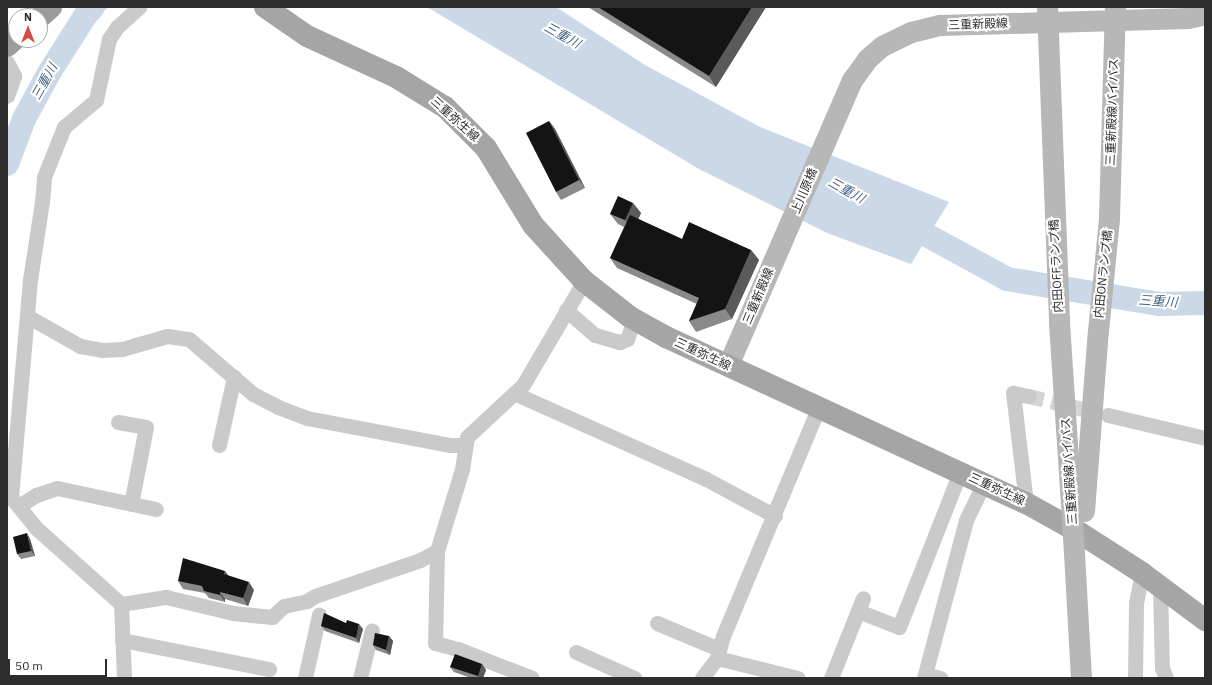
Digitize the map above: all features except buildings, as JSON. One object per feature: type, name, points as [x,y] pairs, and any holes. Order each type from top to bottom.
[{"type":"main road","name":"三重弥生線","points":[[265,7],[307,36],[396,77],[445,107],[486,148],[533,224],[584,280],[634,320],[1026,503],[1080,533],[1142,573],[1205,620]]},
{"type":"main road","name":"三重新殿線","points":[[820,154],[857,71],[867,58],[891,40],[911,32],[940,25],[1047,14],[1115,14],[1188,18],[1205,14]]},
{"type":"main road","name":"内田OFFランプ橋","points":[[1047,14],[1059,323]]},
{"type":"main road","name":"三重新殿線バイパス","points":[[1109,218],[1115,14]]},
{"type":"main road","name":"上川原橋","points":[[788,228],[820,154]]},
{"type":"main road","name":"内田ONランプ橋","points":[[1098,331],[1109,218]]},
{"type":"main road","name":"三重新殿線","points":[[728,365],[788,228]]},
{"type":"main road","name":"三重新殿線バイパス","points":[[1059,323],[1078,507],[1081,678]]},
{"type":"main road","name":"三重新殿線バイパス","points":[[1078,507],[1098,331]]},
{"type":"street","points":[[124,678],[121,604],[37,529],[11,497],[13,409],[27,316],[44,177],[64,127],[96,100],[109,39],[117,27],[139,7]]},
{"type":"street","points":[[7,62],[14,76],[7,96]]},
{"type":"street","points":[[532,678],[458,649],[435,643],[437,551],[462,469],[464,445],[467,437],[516,394],[584,280]]},
{"type":"street","points":[[566,310],[595,335],[620,342],[627,339],[634,320]]},
{"type":"street","points":[[27,316],[80,346],[102,350],[122,349],[167,336],[189,339],[253,394],[278,407],[307,418],[450,445],[464,445]]},
{"type":"street","points":[[219,444],[234,377]]},
{"type":"street","points":[[1026,503],[1013,393],[1029,396]]},
{"type":"street","points":[[516,394],[706,479],[775,516]]},
{"type":"street","points":[[702,678],[718,654],[819,407]]},
{"type":"street","points":[[1108,415],[1205,438]]},
{"type":"street","points":[[118,422],[146,427],[131,504]]},
{"type":"street","points":[[831,678],[860,605],[899,627],[960,472]]},
{"type":"street","points":[[940,678],[924,676],[966,520],[984,483]]},
{"type":"street","points":[[19,506],[36,495],[57,488],[156,509]]},
{"type":"street","points":[[121,604],[166,597],[233,613],[260,618],[272,618],[284,606],[307,601],[315,596],[420,560],[437,551]]},
{"type":"street","points":[[1135,678],[1136,603],[1142,573]]},
{"type":"street","points":[[1160,587],[1162,668],[1166,678]]},
{"type":"street","points":[[305,678],[319,615]]},
{"type":"street","points":[[657,623],[718,654],[741,672],[798,678]]},
{"type":"street","points":[[360,678],[372,630]]},
{"type":"street","points":[[122,640],[269,669]]},
{"type":"street","points":[[576,652],[634,678]]},
{"type":"water","points":[[75,7],[109,7],[100,14]]},
{"type":"water","points":[[427,7],[556,7],[645,65],[760,127],[949,202],[911,264],[827,233],[699,169]]},
{"type":"waterway","name":"三重川","points":[[7,164],[24,119],[49,73],[85,16],[93,7]]},
{"type":"waterway","name":"三重川","points":[[899,220],[1007,279],[1160,304],[1205,303]]},
{"type":"tunnel","points":[[1029,396],[1100,413]]}]
